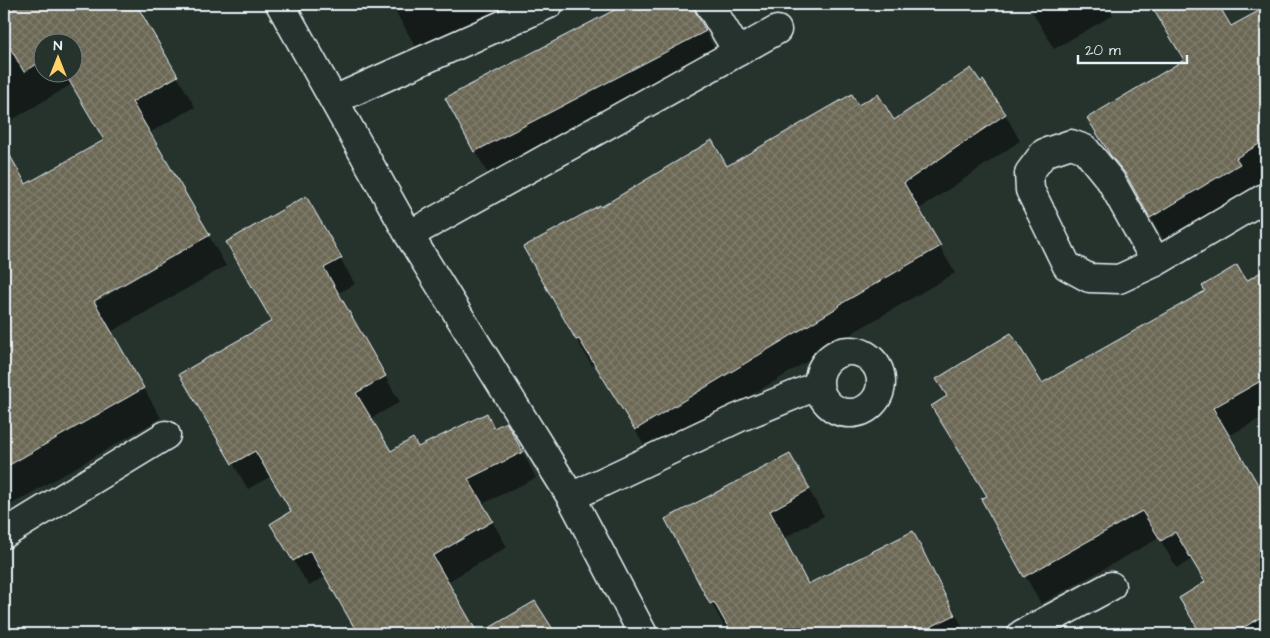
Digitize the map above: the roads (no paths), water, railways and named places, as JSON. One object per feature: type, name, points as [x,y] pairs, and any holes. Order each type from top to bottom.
[{"type":"street","points":[[280,4],[409,235],[571,497],[643,634]]},
{"type":"street","points":[[334,100],[549,4]]},
{"type":"street","points":[[709,4],[738,52]]},
{"type":"street","points":[[409,235],[776,30]]},
{"type":"street","points":[[1156,262],[1111,181],[1085,149],[1070,144],[1044,153],[1029,173],[1030,190],[1067,266],[1088,278],[1118,279],[1156,262],[1266,196]]},
{"type":"street","points":[[571,497],[738,418],[818,385]]},
{"type":"street","points":[[4,534],[166,435]]},
{"type":"street","points":[[1022,634],[1111,586]]}]
